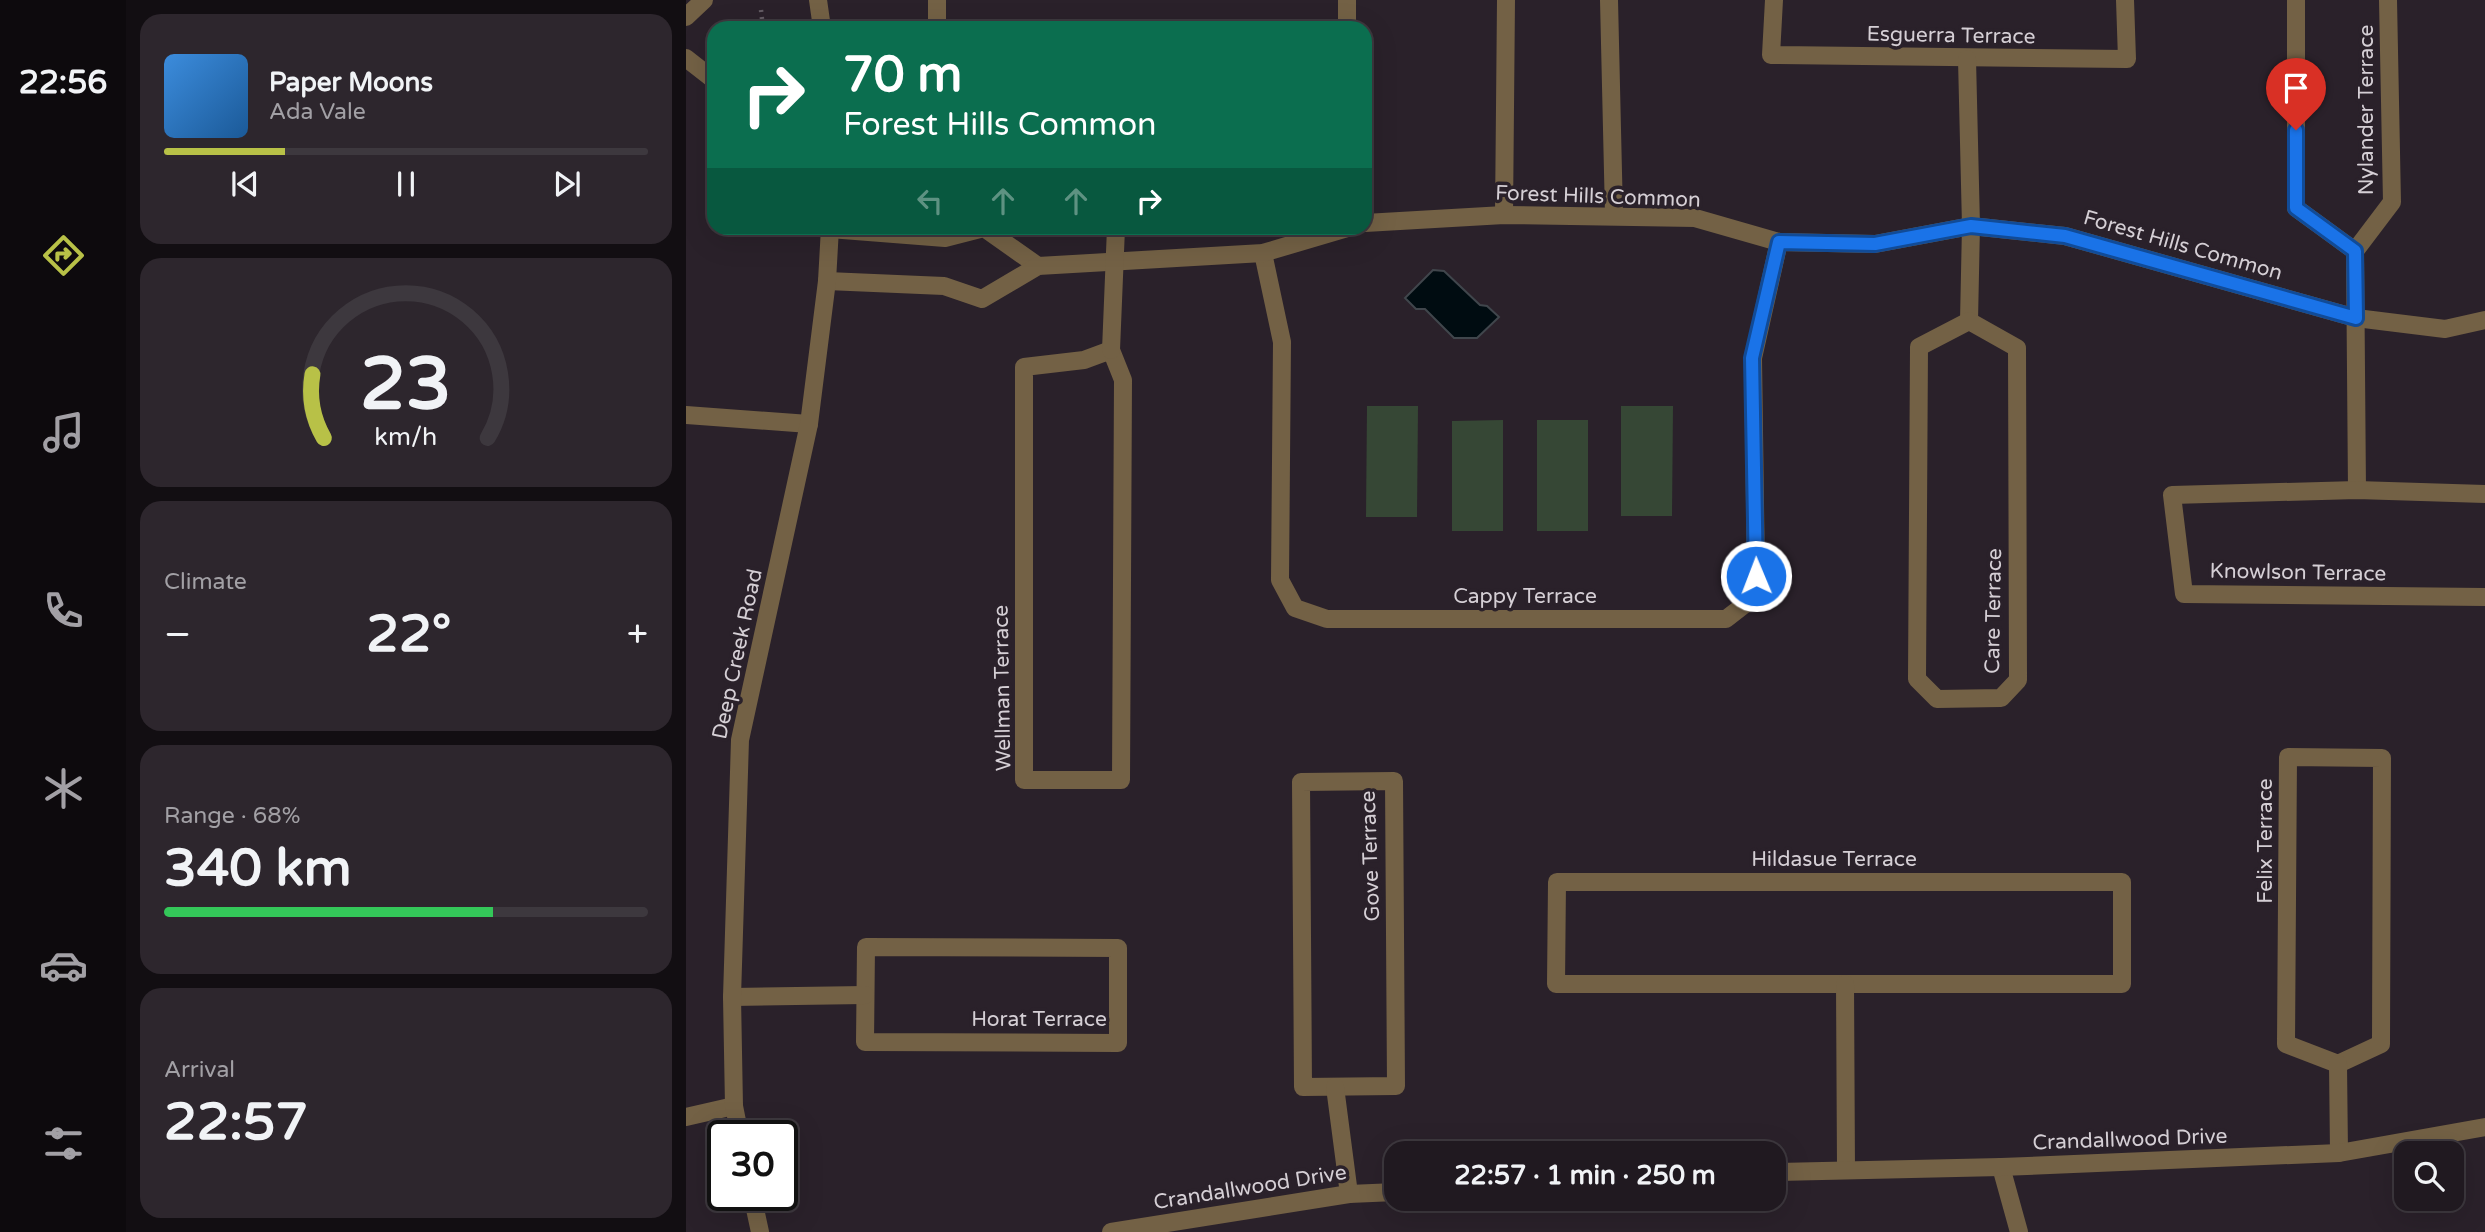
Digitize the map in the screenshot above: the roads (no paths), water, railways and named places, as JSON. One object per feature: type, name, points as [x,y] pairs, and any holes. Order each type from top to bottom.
[{"type":"street","points":[[686,17],[704,0]]},
{"type":"street","points":[[818,0],[821,21]]},
{"type":"street","points":[[937,0],[937,21]]},
{"type":"street","points":[[1347,0],[1347,21]]},
{"type":"street","points":[[1504,215],[1506,0]]},
{"type":"street","points":[[1609,0],[1614,215]]},
{"type":"street","name":"Esguerra Terrace","points":[[1774,0],[1771,55],[2127,59],[2125,0]]},
{"type":"street","points":[[2296,0],[2296,208],[2355,251],[2357,490]]},
{"type":"street","name":"Nylander Terrace","points":[[2355,251],[2392,202],[2388,0]]},
{"type":"street","points":[[686,58],[707,74]]},
{"type":"street","points":[[1967,59],[1971,226],[1969,321]]},
{"type":"street","name":"Forest Hills Common","points":[[1372,223],[1504,215],[1695,218],[1779,242],[1875,244],[1971,226],[2065,236],[2356,318],[2445,329],[2485,320]]},
{"type":"street","name":"Deep Creek Road","points":[[737,1120],[734,1106],[732,997],[740,740],[809,424],[827,281],[830,235]]},
{"type":"street","points":[[910,235],[945,238],[957,235]]},
{"type":"street","points":[[994,235],[1038,265]]},
{"type":"street","name":"Wellman Terrace","points":[[1111,350],[1084,360],[1024,367],[1024,780],[1121,780],[1123,380],[1111,350],[1116,235]]},
{"type":"street","points":[[827,281],[944,286],[982,299],[1038,265],[1264,253],[1324,235]]},
{"type":"street","name":"Cappy Terrace","points":[[1264,253],[1282,342],[1280,580],[1295,608],[1327,619],[1726,619],[1744,605],[1756,576],[1752,358],[1779,242]]},
{"type":"street","name":"Care Terrace","points":[[1969,321],[2017,348],[2018,680],[2001,698],[1937,699],[1917,679],[1919,347],[1969,321]]},
{"type":"street","points":[[686,415],[809,424]]},
{"type":"street","name":"Knowlson Terrace","points":[[2485,494],[2357,490],[2172,495],[2184,594],[2485,597]]},
{"type":"street","name":"Felix Terrace","points":[[2288,757],[2382,758],[2381,1044],[2338,1065],[2286,1044],[2288,757]]},
{"type":"street","name":"Gove Terrace","points":[[1394,781],[1396,1086],[1335,1087],[1303,1087],[1301,782],[1394,781]]},
{"type":"street","name":"Hildasue Terrace","points":[[1557,882],[2122,882],[2122,984],[1845,984],[1556,984],[1557,882]]},
{"type":"street","name":"Horat Terrace","points":[[866,947],[1118,948],[1118,1042],[865,1042],[865,995],[866,947]]},
{"type":"street","points":[[1845,984],[1846,1169]]},
{"type":"street","points":[[732,997],[865,995]]},
{"type":"street","points":[[2338,1065],[2339,1153]]},
{"type":"street","points":[[1335,1087],[1349,1194]]},
{"type":"street","points":[[686,1117],[734,1106]]},
{"type":"street","name":"Crandallwood Drive","points":[[1786,1172],[2001,1167],[2339,1153],[2485,1127]]},
{"type":"street","points":[[2001,1167],[2019,1232]]},
{"type":"street","name":"Crandallwood Drive","points":[[1111,1232],[1349,1194],[1384,1193]]},
{"type":"street","points":[[755,1211],[760,1232]]}]
